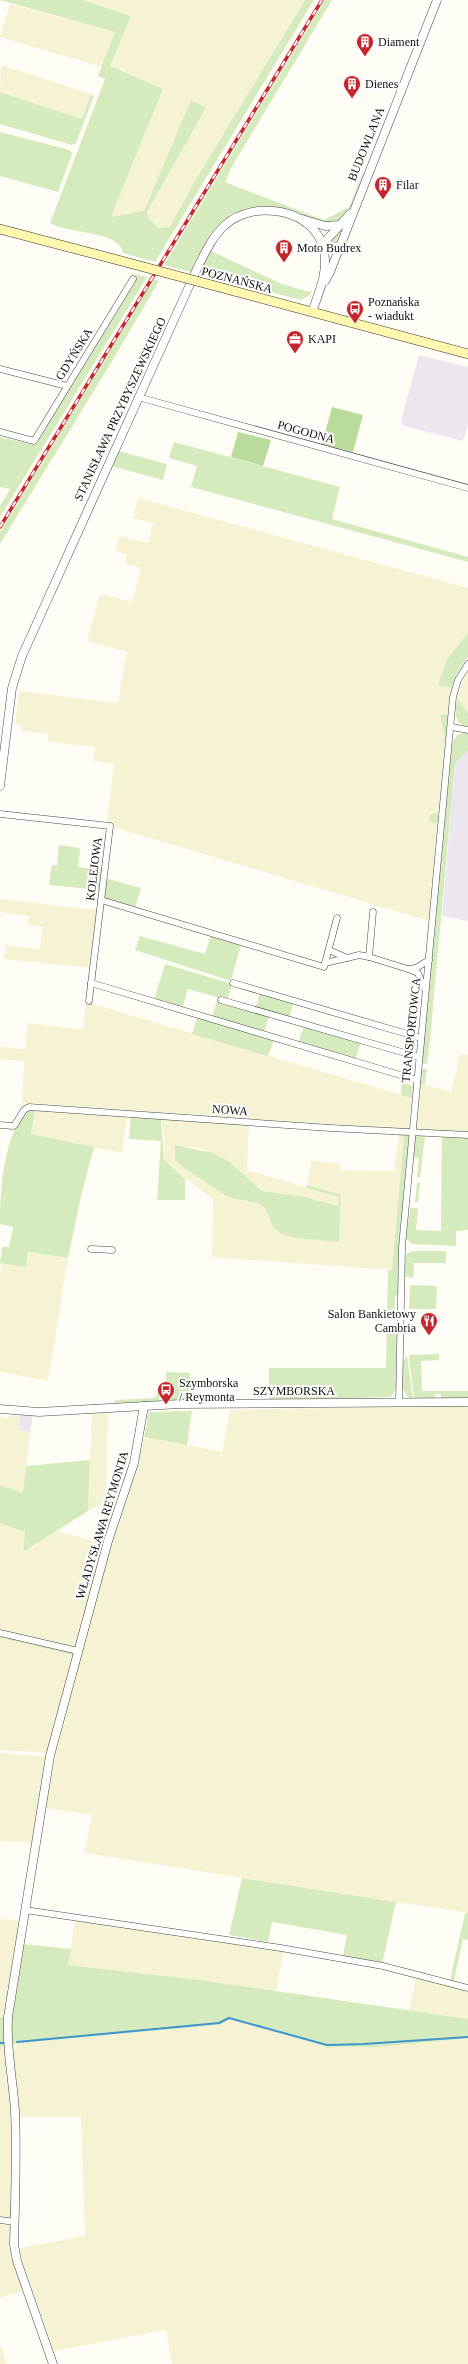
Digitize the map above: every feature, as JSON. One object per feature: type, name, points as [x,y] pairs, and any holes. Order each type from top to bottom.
[{"type":"main road","name":"POZNAŃSKA","points":[[0,229],[468,354]]},
{"type":"street","name":"BUDOWLANA","points":[[322,285],[330,272],[437,0]]},
{"type":"street","name":"BUDOWLANA","points":[[323,247],[354,208]]},
{"type":"street","name":"STANISŁAWA PRZYBYSZEWSKIEGO","points":[[0,786],[1,767],[12,688],[22,656],[196,271],[218,232],[233,218],[256,210],[282,211],[294,216],[313,230],[323,247]]},
{"type":"street","points":[[294,216],[325,226],[340,225]]},
{"type":"street","points":[[312,312],[322,285],[325,271],[323,247],[340,246]]},
{"type":"street","name":"GDYŃSKA","points":[[0,432],[34,440],[133,279]]},
{"type":"street","points":[[0,369],[67,386]]},
{"type":"street","name":"POGODNA","points":[[138,397],[468,488]]},
{"type":"street","name":"TRANSPORTOWCA","points":[[399,1402],[402,1247],[419,1057],[452,727],[453,697],[458,680],[468,664]]},
{"type":"street","points":[[452,727],[468,730]]},
{"type":"street","name":"KOLEJOWA","points":[[0,814],[110,826],[89,1000]]},
{"type":"street","points":[[101,900],[324,967],[338,918]]},
{"type":"street","points":[[369,958],[373,912]]},
{"type":"street","points":[[329,950],[347,958]]},
{"type":"street","points":[[325,963],[359,955],[408,969],[418,973],[422,980],[425,997]]},
{"type":"street","points":[[408,969],[416,968],[429,960]]},
{"type":"street","points":[[91,983],[417,1080]]},
{"type":"street","points":[[233,983],[421,1038]]},
{"type":"street","points":[[221,1000],[419,1057]]},
{"type":"street","name":"NOWA","points":[[0,1124],[14,1126],[24,1110],[29,1107],[468,1135]]},
{"type":"street","points":[[91,1249],[112,1250]]},
{"type":"street","name":"SZYMBORSKA","points":[[0,1409],[39,1412],[144,1406],[468,1402]]},
{"type":"street","name":"WŁADYSŁAWA REYMONTA","points":[[53,2364],[17,2261],[14,2222],[14,2083],[7,2034],[50,1756],[108,1541],[134,1463],[144,1406]]},
{"type":"street","points":[[0,1633],[78,1651]]},
{"type":"street","points":[[25,1910],[281,1948],[383,1966],[468,1988]]},
{"type":"street","points":[[0,2220],[14,2222]]},
{"type":"shaded area","points":[[83,0],[305,0],[193,184],[170,227],[159,228],[149,219],[147,212],[206,108],[191,100],[144,212],[111,217],[163,89],[110,66],[131,16]]},
{"type":"shaded area","points":[[10,4],[116,32],[102,67],[0,37]]},
{"type":"shaded area","points":[[1,65],[91,94],[82,119],[0,92]]},
{"type":"shaded area","points":[[419,355],[468,367],[468,424],[463,441],[404,426],[401,421]]},
{"type":"shaded area","points":[[138,498],[468,588],[468,633],[447,659],[438,685],[451,688],[448,715],[440,715],[446,743],[439,815],[430,813],[429,821],[438,823],[429,921],[113,827],[113,824],[107,823],[114,764],[93,761],[95,747],[48,742],[48,734],[22,731],[22,725],[15,724],[19,691],[118,703],[127,652],[87,641],[100,594],[132,602],[141,568],[124,563],[127,555],[115,551],[119,536],[148,543],[153,523],[132,518]]},
{"type":"shaded area","points":[[468,672],[468,713],[457,698]]},
{"type":"shaded area","points":[[468,751],[468,921],[442,916],[455,763]]},
{"type":"shaded area","points":[[0,899],[98,910],[90,968],[4,959],[6,945],[40,949],[43,927],[28,925],[29,916],[0,912]]},
{"type":"shaded area","points":[[86,1002],[412,1098],[409,1130],[30,1103],[22,1107],[24,1061],[0,1059],[0,1047],[25,1049],[28,1023],[83,1030]]},
{"type":"shaded area","points":[[460,1054],[468,1055],[468,1133],[416,1129],[420,1083],[451,1092]]},
{"type":"shaded area","points":[[35,1111],[127,1116],[122,1153],[31,1134]]},
{"type":"shaded area","points":[[161,1120],[249,1126],[247,1170],[339,1197],[338,1206],[305,1197],[262,1191],[230,1162],[199,1148],[175,1145],[242,1201],[259,1204],[265,1208],[273,1227],[296,1238],[339,1242],[341,1196],[307,1185],[311,1161],[340,1163],[340,1170],[394,1171],[399,1133],[399,1136],[404,1137],[392,1270],[212,1257],[213,1199],[167,1165],[164,1160],[164,1131]]},
{"type":"shaded area","points":[[28,1252],[68,1258],[48,1381],[0,1372],[0,1278],[2,1263],[26,1267]]},
{"type":"shaded area","points":[[468,1405],[468,1913],[84,1853],[92,1815],[45,1808],[56,1754],[103,1573],[121,1512],[138,1463],[144,1437],[222,1452],[230,1410]]},
{"type":"shaded area","points":[[108,1412],[106,1502],[88,1511],[92,1413]]},
{"type":"shaded area","points":[[19,1415],[33,1416],[30,1432],[18,1430]]},
{"type":"shaded area","points":[[0,1416],[6,1419],[10,1416],[19,1416],[18,1430],[30,1432],[23,1493],[0,1485]]},
{"type":"shaded area","points":[[0,1523],[25,1532],[23,1552],[57,1531],[104,1544],[76,1648],[0,1631]]},
{"type":"shaded area","points":[[0,1638],[74,1655],[48,1753],[0,1750]]},
{"type":"shaded area","points":[[0,1753],[47,1757],[32,1843],[0,1841]]},
{"type":"shaded area","points":[[0,1919],[21,1921],[6,2017],[0,2018]]},
{"type":"shaded area","points":[[75,1920],[284,1951],[276,1992],[200,1980],[68,1965]]},
{"type":"shaded area","points":[[416,1977],[468,1991],[468,2019],[409,2012]]},
{"type":"shaded area","points":[[229,2019],[328,2047],[379,2047],[468,2038],[468,2364],[172,2364],[166,2330],[54,2351],[18,2248],[85,2236],[81,2117],[18,2117],[16,2082],[10,2044],[219,2025]]},
{"type":"shaded area","points":[[6,2046],[13,2118],[11,2219],[0,2217],[0,2047]]},
{"type":"shaded area","points":[[0,2224],[11,2225],[24,2291],[0,2298]]},
{"type":"shaded area","points":[[1,2345],[7,2364],[0,2364]]},
{"type":"green space","points":[[0,0],[83,0],[131,16],[110,66],[163,89],[111,217],[144,211],[191,100],[206,108],[147,212],[149,219],[159,228],[170,227],[193,184],[305,0],[314,0],[155,262],[123,253],[119,246],[112,240],[103,236],[58,227],[50,223],[105,79],[98,76],[115,32]]},
{"type":"green space","points":[[325,0],[332,0],[231,168],[225,182],[324,220],[349,207],[366,166],[351,208],[342,218],[331,222],[319,221],[273,208],[256,206],[239,211],[221,222],[216,227],[191,272],[164,265]]},
{"type":"green space","points":[[0,92],[82,119],[91,94],[94,96],[76,143],[72,145],[0,124]]},
{"type":"green space","points":[[0,132],[70,150],[72,154],[58,192],[0,176]]},
{"type":"green space","points":[[345,222],[337,242],[327,245]]},
{"type":"green space","points":[[211,251],[282,284],[309,292],[312,290],[310,295],[301,300],[199,273]]},
{"type":"green space","points":[[135,274],[147,277],[0,517],[0,506],[10,489],[0,487],[0,437],[35,445],[136,281]]},
{"type":"green space","points":[[154,279],[159,281],[114,358],[0,544],[0,532]]},
{"type":"green space","points":[[332,407],[363,415],[353,452],[322,444]]},
{"type":"green space","points":[[238,432],[271,440],[263,466],[231,457]]},
{"type":"green space","points":[[174,442],[340,487],[332,519],[468,557],[468,562],[191,487],[197,466],[169,458]]},
{"type":"green space","points":[[118,451],[167,464],[163,480],[111,466]]},
{"type":"green space","points":[[468,633],[468,657],[458,671],[451,688],[438,685],[447,659]]},
{"type":"green space","points":[[457,698],[468,713],[468,727],[457,720]]},
{"type":"green space","points":[[440,715],[448,715],[446,743]]},
{"type":"green space","points":[[466,732],[468,733],[468,751],[455,763],[427,1064],[422,1063],[452,744],[457,735]]},
{"type":"green space","points":[[432,813],[436,813],[438,814],[438,822],[432,823],[429,820],[429,816]]},
{"type":"green space","points":[[59,845],[80,848],[78,867],[102,870],[100,890],[49,885],[52,865],[57,866]]},
{"type":"green space","points":[[105,878],[141,888],[135,908],[104,899]]},
{"type":"green space","points":[[211,935],[241,944],[231,981],[135,950],[140,936],[205,954]]},
{"type":"green space","points":[[165,964],[232,984],[227,1000],[188,989],[182,1009],[154,1000]]},
{"type":"green space","points":[[260,992],[294,1001],[289,1018],[256,1008]]},
{"type":"green space","points":[[217,1001],[269,1016],[264,1033],[212,1017]]},
{"type":"green space","points":[[197,1017],[274,1040],[268,1056],[192,1034]]},
{"type":"green space","points":[[304,1026],[361,1043],[355,1060],[298,1043]]},
{"type":"green space","points":[[421,1069],[427,1069],[425,1084],[420,1083]]},
{"type":"green space","points":[[402,1083],[413,1086],[412,1098],[401,1095]]},
{"type":"green space","points":[[29,1111],[35,1111],[31,1134],[94,1147],[81,1196],[68,1258],[28,1252],[26,1267],[0,1263],[2,1247],[9,1247],[13,1227],[0,1224],[0,1212],[2,1181],[8,1147],[20,1120]]},
{"type":"green space","points":[[131,1116],[249,1124],[249,1126],[161,1120],[164,1160],[185,1179],[185,1200],[157,1200],[161,1141],[129,1139]]},
{"type":"green space","points":[[399,1133],[409,1136],[400,1237],[398,1295],[395,1296],[394,1319],[387,1319],[388,1270],[392,1270],[404,1137],[398,1136]]},
{"type":"green space","points":[[415,1136],[425,1136],[420,1178],[417,1177],[419,1158],[413,1157]]},
{"type":"green space","points":[[442,1136],[468,1137],[468,1230],[456,1231],[456,1246],[412,1244],[406,1238],[410,1208],[418,1208],[416,1230],[441,1231]]},
{"type":"green space","points":[[175,1145],[213,1153],[230,1162],[262,1191],[305,1197],[338,1206],[339,1197],[306,1188],[307,1185],[341,1195],[339,1242],[296,1238],[281,1234],[273,1227],[265,1208],[259,1204],[228,1197],[180,1165],[175,1160]]},
{"type":"green space","points":[[417,1182],[420,1183],[418,1202],[415,1202]]},
{"type":"green space","points":[[413,1251],[446,1251],[446,1263],[414,1263],[413,1278],[404,1276],[406,1254]]},
{"type":"green space","points":[[410,1285],[437,1286],[436,1309],[409,1309]]},
{"type":"green space","points":[[387,1324],[397,1327],[396,1389],[391,1397],[269,1400],[269,1368],[386,1368]]},
{"type":"green space","points":[[439,1354],[439,1360],[421,1361],[422,1391],[468,1391],[468,1398],[441,1398],[441,1394],[436,1394],[435,1398],[414,1398],[409,1355]]},
{"type":"green space","points":[[407,1355],[413,1399],[408,1397],[405,1393],[401,1380],[402,1365]]},
{"type":"green space","points":[[166,1372],[190,1373],[188,1400],[167,1401]]},
{"type":"green space","points":[[159,1391],[159,1401],[115,1403],[115,1400],[155,1398]]},
{"type":"green space","points":[[192,1411],[187,1445],[144,1437],[149,1412]]},
{"type":"green space","points":[[90,1460],[88,1511],[23,1552],[25,1532],[0,1523],[0,1485],[23,1493],[26,1466]]},
{"type":"green space","points":[[0,1634],[73,1652],[74,1655],[0,1638]]},
{"type":"green space","points":[[242,1878],[396,1902],[382,1964],[343,1956],[347,1935],[272,1922],[268,1942],[229,1935]]},
{"type":"green space","points":[[465,1913],[468,1913],[468,1940],[463,1939],[454,1981],[450,1980]]},
{"type":"green space","points":[[23,1944],[71,1949],[68,1965],[200,1980],[468,2019],[468,2038],[379,2047],[328,2047],[230,2019],[219,2025],[10,2044],[13,2004]]},
{"type":"green space","points":[[6,2017],[6,2046],[0,2047],[0,2018]]},
{"type":"waterway","points":[[17,2042],[219,2023],[229,2018],[327,2045],[468,2037]]},
{"type":"railway","points":[[0,527],[322,0]]},
{"type":"place","name":"Diament","points":[[365,57]]},
{"type":"place","name":"Dienes","points":[[352,99]]},
{"type":"place","name":"Filar","points":[[383,200]]},
{"type":"place","name":"Moto Budrex","points":[[284,263]]},
{"type":"place","name":"Poznańska - wiadukt","points":[[355,324]]},
{"type":"place","name":"KAPI","points":[[295,354]]},
{"type":"place","name":"Salon Bankietowy Cambria","points":[[429,1336]]},
{"type":"place","name":"Szymborska / Reymonta","points":[[166,1405]]}]
